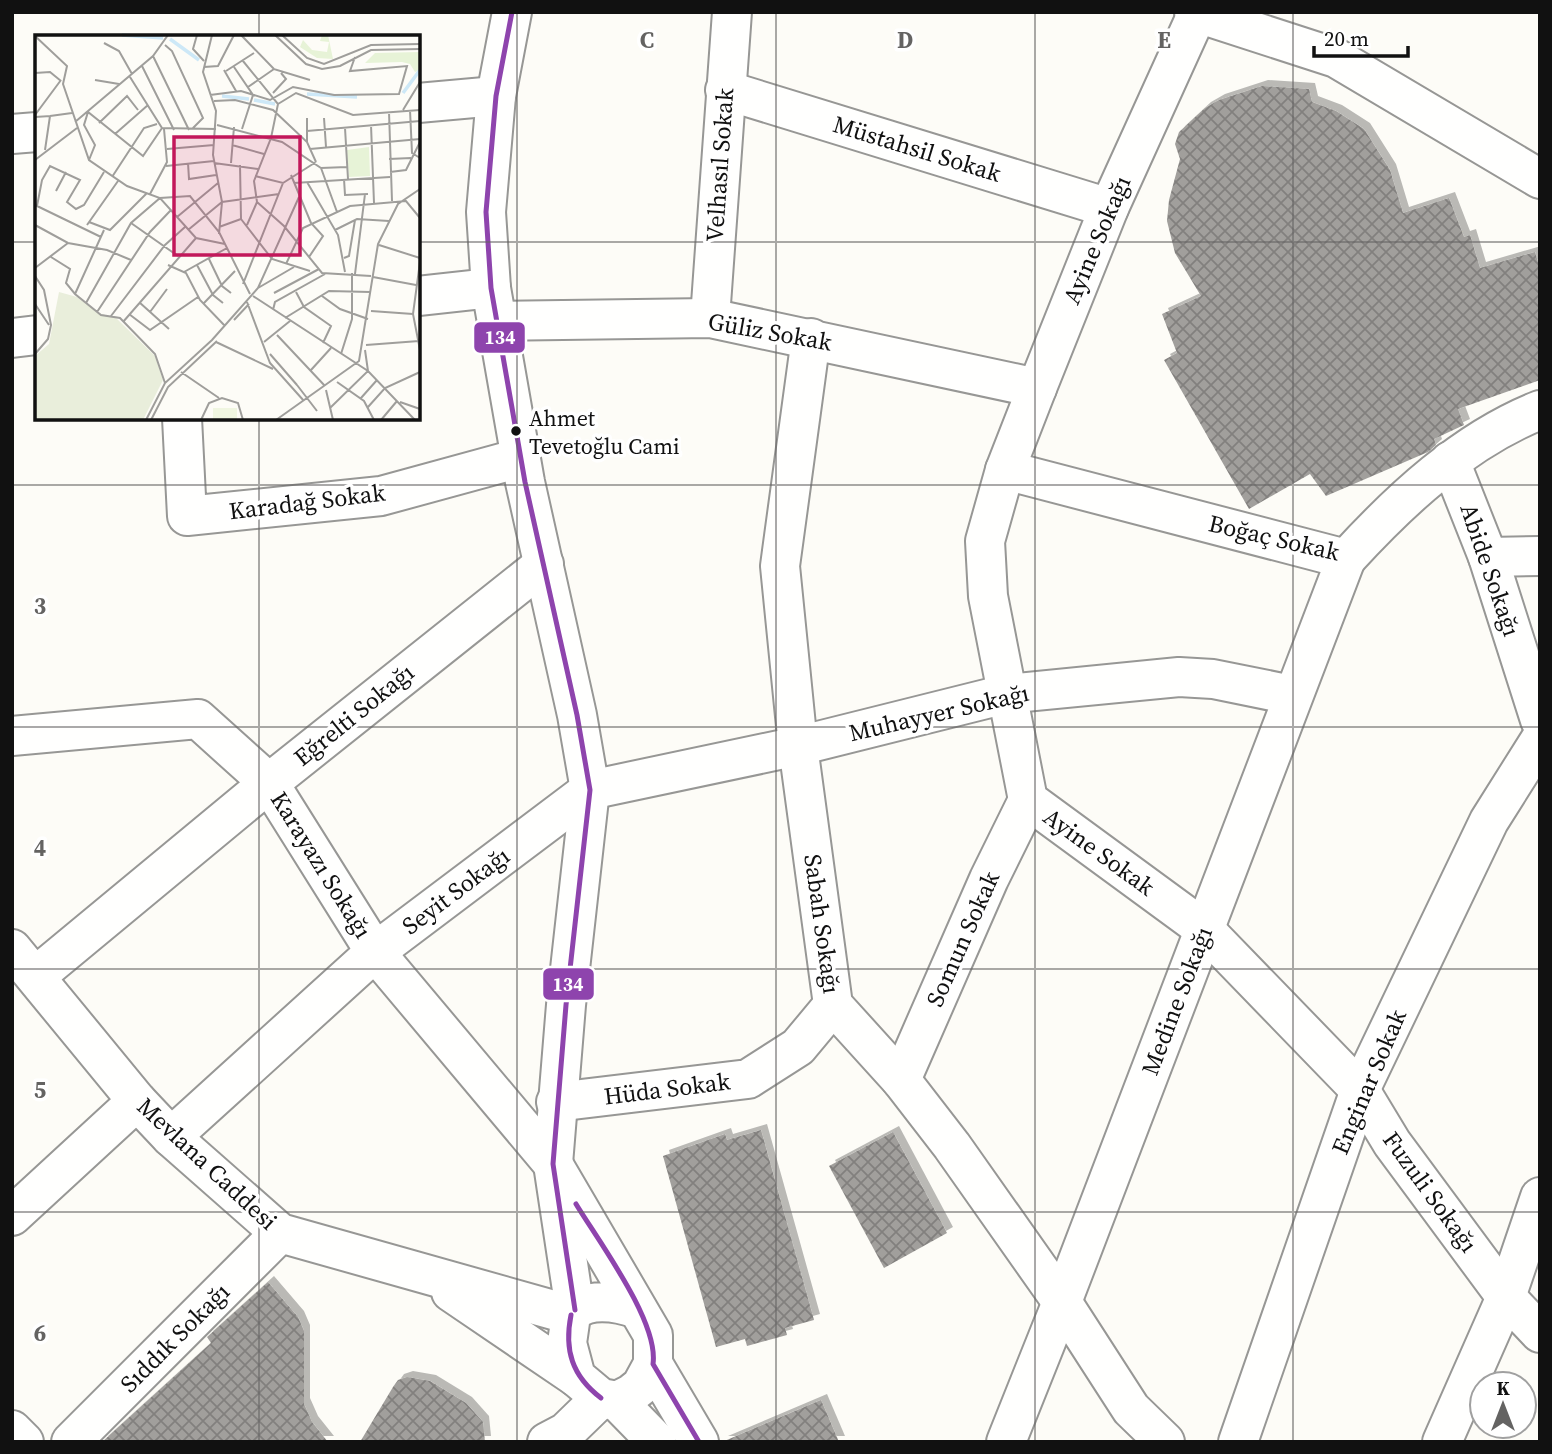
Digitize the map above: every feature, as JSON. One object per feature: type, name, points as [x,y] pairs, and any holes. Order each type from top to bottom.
[{"type":"street","points":[[512,12],[496,96],[486,212],[495,305],[520,458],[577,715],[590,790],[556,1102],[553,1164],[573,1313],[567,1343],[595,1391]]},
{"type":"street","name":"Velhasıl Sokak","points":[[710,318],[724,90],[732,12]]},
{"type":"street","points":[[1196,13],[1336,58],[1540,179]]},
{"type":"street","name":"Ayine Sokağı","points":[[1005,470],[1109,208],[1196,13]]},
{"type":"street","name":"Müstahsil Sokak","points":[[724,90],[1109,208]]},
{"type":"street","points":[[420,103],[496,96]]},
{"type":"street","points":[[12,134],[35,132]]},
{"type":"street","name":"Güliz Sokak","points":[[420,296],[495,305],[710,318],[1037,388]]},
{"type":"street","points":[[12,338],[35,335]]},
{"type":"street","name":"Sabah Sokağı","points":[[811,338],[780,566],[799,746],[833,1005],[901,1080],[1062,1302],[1131,1409],[1165,1442]]},
{"type":"street","name":"Boğaç Sokak","points":[[1005,470],[1346,559],[1380,521],[1450,461],[1478,442],[1540,410]]},
{"type":"street","name":"Karadağ Sokak","points":[[182,420],[187,516],[381,496],[520,458]]},
{"type":"street","name":"Abide Sokağı","points":[[1450,461],[1488,557],[1540,720]]},
{"type":"street","name":"Ayine Sokak","points":[[1005,470],[985,541],[988,596],[1028,800],[1204,929]]},
{"type":"street","points":[[1488,557],[1540,556]]},
{"type":"street","name":"Medine Sokağı","points":[[1006,1442],[1346,559]]},
{"type":"street","name":"Eğrelti Sokağı","points":[[24,962],[269,783],[544,564]]},
{"type":"street","name":"Muhayyer Sokağı","points":[[590,790],[799,746],[1006,694],[1179,677],[1213,679],[1292,695]]},
{"type":"street","name":"Karayazı Sokağı","points":[[12,736],[198,719],[269,783],[375,952],[553,1164],[637,1309]]},
{"type":"street","name":"Enginar Sokak","points":[[1238,1442],[1360,1090],[1489,821],[1540,740]]},
{"type":"street","name":"Seyit Sokağı","points":[[171,1138],[375,952],[590,790]]},
{"type":"street","name":"Somun Sokak","points":[[901,1080],[989,879],[1028,800]]},
{"type":"street","name":"Fuzuli Sokağı","points":[[1204,929],[1360,1090],[1392,1143],[1506,1297],[1540,1333]]},
{"type":"street","name":"Mevlana Caddesi","points":[[24,962],[137,1101],[171,1138],[279,1233],[573,1313]]},
{"type":"street","name":"Hüda Sokak","points":[[556,1102],[748,1079],[798,1047],[833,1005]]},
{"type":"street","points":[[12,1216],[137,1101]]},
{"type":"street","points":[[1442,1442],[1506,1297],[1540,1197]]},
{"type":"street","name":"Sıddık Sokağı","points":[[71,1442],[279,1233]]},
{"type":"street","name":"Mevlana Caddesi","points":[[423,1272],[595,1391],[657,1442]]},
{"type":"street","points":[[556,1437],[595,1391],[641,1385],[653,1364],[655,1351],[653,1335],[637,1309],[619,1303],[603,1302],[573,1313]]},
{"type":"street","points":[[653,1364],[699,1442]]},
{"type":"street","points":[[12,1430],[24,1442]]},
{"type":"building","points":[[1262,86],[1309,89],[1312,102],[1336,111],[1364,129],[1390,170],[1403,213],[1449,198],[1464,237],[1470,235],[1480,268],[1535,252],[1540,269],[1540,380],[1458,409],[1464,425],[1434,439],[1436,445],[1428,452],[1326,496],[1310,474],[1249,509],[1164,360],[1177,353],[1162,314],[1201,296],[1175,253],[1167,221],[1169,200],[1180,159],[1175,144],[1179,132],[1205,108],[1219,100]]},
{"type":"building","points":[[761,1130],[814,1320],[785,1328],[787,1335],[747,1346],[745,1339],[716,1347],[663,1156],[725,1134],[727,1140]]},
{"type":"building","points":[[893,1132],[947,1233],[884,1268],[829,1166]]},
{"type":"building","points":[[268,1282],[298,1317],[304,1331],[304,1404],[312,1422],[328,1442],[102,1442],[211,1343],[207,1337]]},
{"type":"building","points":[[407,1377],[430,1381],[466,1403],[483,1422],[485,1442],[360,1442],[398,1380]]},
{"type":"building","points":[[821,1400],[839,1442],[722,1442]]},
{"type":"transit line","name":"134","points":[[512,12],[496,96],[486,212],[491,288],[525,482],[577,715],[590,790],[566,1005],[553,1164],[575,1310]]},
{"type":"transit line","name":"134","points":[[576,1204],[637,1305],[647,1327],[653,1364],[699,1442]]},
{"type":"transit line","name":"134","points":[[571,1315],[569,1340],[572,1361],[583,1381],[601,1398]]},
{"type":"place","name":"Ahmet Tevetoğlu Cami","points":[[516,431]]}]
